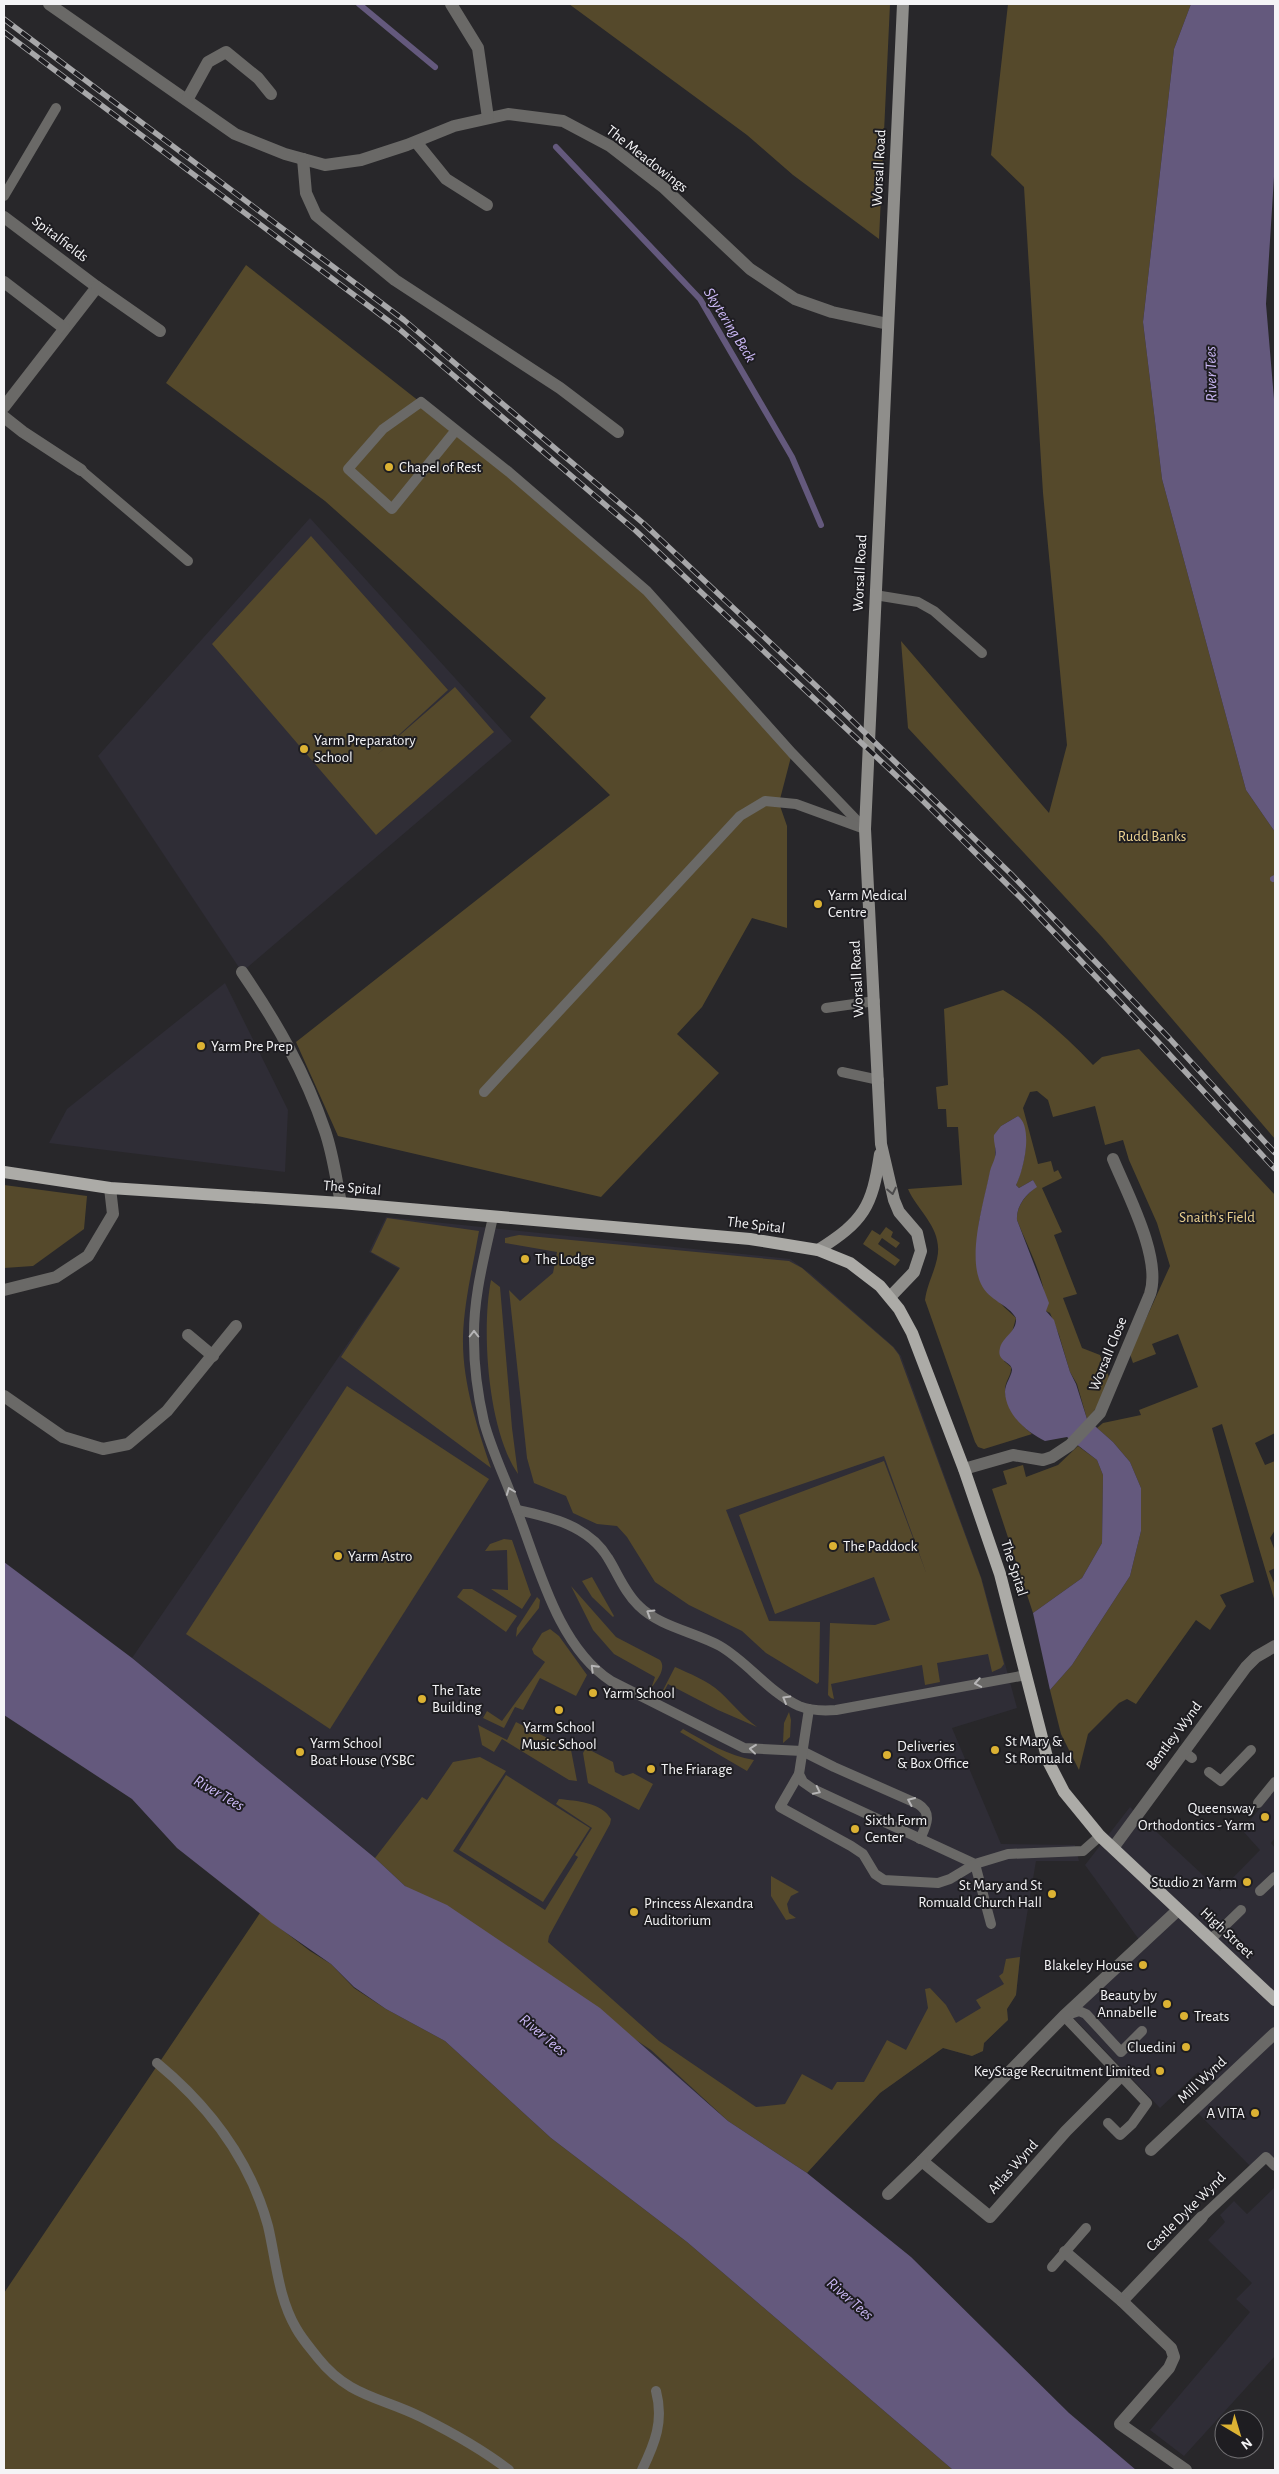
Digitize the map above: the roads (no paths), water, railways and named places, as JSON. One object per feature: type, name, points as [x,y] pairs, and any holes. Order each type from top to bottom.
[{"type":"main road","name":"Worsall Road","points":[[890,1297],[914,1272],[918,1263],[920,1244],[917,1233],[899,1212],[894,1200],[881,1144],[865,829],[903,4]]},
{"type":"main road","name":"Worsall Road","points":[[818,1250],[844,1234],[858,1221],[869,1203],[875,1187],[881,1144]]},
{"type":"main road","name":"The Spital","points":[[4,1172],[110,1188],[342,1203],[750,1239],[818,1250],[838,1257],[858,1268],[877,1282],[890,1297],[912,1333],[964,1469],[1004,1589],[1042,1744],[1053,1773],[1070,1800],[1100,1836],[1113,1848]]},
{"type":"main road","name":"High Street","points":[[1113,1848],[1275,2000]]},
{"type":"street","name":"The Meadowings","points":[[49,4],[235,134],[285,154],[325,165],[361,160],[416,142],[454,126],[508,114],[563,122],[610,146],[663,187],[750,269],[795,299],[832,312],[888,324]]},
{"type":"street","points":[[451,4],[478,48],[488,118]]},
{"type":"street","points":[[187,100],[208,62],[226,52],[258,78],[271,94]]},
{"type":"street","points":[[416,142],[446,179],[487,204]]},
{"type":"street","points":[[303,159],[306,193],[316,215],[395,280],[560,388],[618,432]]},
{"type":"street","name":"Spitalfields","points":[[4,217],[97,287],[160,331]]},
{"type":"street","points":[[4,282],[64,328]]},
{"type":"street","points":[[4,407],[97,287]]},
{"type":"street","points":[[4,417],[23,432],[81,470]]},
{"type":"street","points":[[242,972],[274,1018],[303,1074],[326,1133],[342,1203]]},
{"type":"street","name":"Worsall Close","points":[[964,1469],[1013,1455],[1043,1460],[1052,1457],[1070,1445],[1094,1421],[1105,1402],[1153,1281],[1151,1260],[1138,1220],[1113,1159]]},
{"type":"street","points":[[4,1290],[56,1277],[88,1256],[113,1214],[110,1188]]},
{"type":"street","points":[[4,1396],[63,1437],[103,1449],[128,1444],[167,1411],[236,1326]]},
{"type":"street","points":[[188,1335],[213,1356]]},
{"type":"street","name":"Bentley Wynd","points":[[1113,1848],[1187,1754],[1246,1667],[1273,1650]]},
{"type":"street","points":[[888,2194],[1064,2016],[1178,1910]]},
{"type":"street","name":"Mill Wynd","points":[[1151,2150],[1275,2033]]},
{"type":"street","name":"Atlas Wynd","points":[[922,2161],[990,2217],[1066,2131],[1121,2076]]},
{"type":"street","name":"Castle Dyke Wynd","points":[[1122,2301],[1202,2217]]},
{"type":"street","points":[[1065,2252],[1122,2301],[1171,2348],[1174,2357],[1169,2368],[1120,2424],[1186,2470]]},
{"type":"lane","points":[[4,196],[56,108]]},
{"type":"lane","points":[[456,430],[392,509],[348,469],[383,428],[421,402],[509,472],[647,591],[792,753],[865,829]]},
{"type":"lane","points":[[81,470],[188,561]]},
{"type":"lane","points":[[875,595],[918,602],[934,611],[982,653]]},
{"type":"lane","points":[[484,1092],[740,816],[765,801],[788,804],[865,829]]},
{"type":"lane","points":[[826,1008],[874,1002]]},
{"type":"lane","points":[[842,1072],[878,1080]]},
{"type":"lane","points":[[493,1217],[480,1274],[474,1312],[474,1341],[484,1422],[554,1608],[581,1652],[597,1671],[611,1681],[744,1748],[802,1751],[925,1808],[928,1814],[920,1839]]},
{"type":"lane","points":[[517,1510],[560,1521],[595,1539],[640,1607],[670,1625],[721,1647],[735,1656],[779,1695],[809,1709],[836,1710],[1026,1675]]},
{"type":"lane","points":[[809,1709],[799,1774],[780,1808],[851,1846],[862,1854],[875,1874],[884,1880],[938,1883],[950,1879],[975,1864],[1008,1854],[1083,1851],[1100,1836]]},
{"type":"lane","points":[[1210,1772],[1221,1781],[1251,1750]]},
{"type":"lane","points":[[799,1774],[812,1789],[975,1864]]},
{"type":"lane","points":[[1258,1802],[1275,1782]]},
{"type":"lane","points":[[975,1864],[991,1924]]},
{"type":"lane","points":[[1260,1891],[1275,1877]]},
{"type":"lane","points":[[1210,1940],[1241,1910]]},
{"type":"lane","points":[[1108,2123],[1120,2135],[1132,2124],[1147,2103],[1064,2016],[1079,2011],[1086,2014],[1121,2052],[1142,2032]]},
{"type":"lane","points":[[157,2063],[185,2086],[202,2104],[230,2142],[247,2171],[268,2226],[285,2304],[296,2328],[320,2360],[339,2381],[360,2394],[381,2400],[421,2417],[509,2470]]},
{"type":"lane","name":"Castle Dyke Wynd","points":[[1202,2217],[1266,2157],[1275,2166]]},
{"type":"lane","points":[[1052,2267],[1086,2228]]},
{"type":"lane","points":[[642,2470],[659,2432],[659,2403],[656,2391]]},
{"type":"water","name":"River Tees","points":[[1191,4],[1275,4],[1275,161],[1266,304],[1275,411],[1275,832],[1246,790],[1162,479],[1143,322],[1174,49]]},
{"type":"water","points":[[1018,1116],[1023,1122],[1025,1130],[1026,1150],[1022,1170],[1016,1185],[1019,1188],[1033,1180],[1037,1187],[1022,1201],[1018,1210],[1017,1220],[1049,1303],[1046,1311],[1054,1320],[1087,1419],[1113,1442],[1130,1462],[1141,1488],[1141,1531],[1130,1576],[1072,1665],[1050,1690],[1033,1613],[1082,1578],[1102,1543],[1103,1475],[1097,1460],[1067,1437],[1045,1441],[1031,1433],[1013,1415],[1006,1400],[1005,1389],[1012,1370],[999,1353],[1004,1340],[1016,1323],[1016,1318],[1013,1313],[984,1290],[977,1272],[976,1244],[990,1171],[995,1159],[994,1135],[1001,1126]]},
{"type":"water","name":"River Tees","points":[[4,1562],[132,1658],[375,1858],[405,1886],[447,1905],[600,2008],[728,2121],[807,2173],[911,2257],[1069,2413],[1136,2470],[953,2470],[687,2242],[551,2138],[445,2041],[386,2009],[354,1987],[331,1964],[272,1923],[177,1848],[132,1799],[4,1715]]},
{"type":"waterway","name":"Skytering Beck","points":[[359,4],[435,67]]},
{"type":"waterway","name":"Skytering Beck","points":[[556,147],[700,299],[792,457],[821,525]]},
{"type":"railway","points":[[4,19],[404,320],[643,523],[828,697],[1011,874],[1170,1039],[1275,1153]]},
{"type":"railway","points":[[4,32],[398,328],[636,531],[919,797],[1021,898],[1275,1169]]},
{"type":"place","name":"Chapel of Rest","points":[[389,467]]},
{"type":"place","name":"Yarm Preparatory School","points":[[304,749]]},
{"type":"place","name":"Yarm Medical Centre","points":[[818,904]]},
{"type":"place","name":"Yarm Pre Prep","points":[[201,1046]]},
{"type":"place","name":"The Lodge","points":[[525,1259]]},
{"type":"place","name":"The Paddock","points":[[833,1546]]},
{"type":"place","name":"Yarm Astro","points":[[338,1556]]},
{"type":"place","name":"Yarm School","points":[[593,1693]]},
{"type":"place","name":"The Tate Building","points":[[422,1699]]},
{"type":"place","name":"Yarm School Music School","points":[[559,1710]]},
{"type":"place","name":"St Mary & St Romuald","points":[[995,1750]]},
{"type":"place","name":"Yarm School Boat House (YSBC","points":[[300,1752]]},
{"type":"place","name":"Deliveries & Box Office","points":[[887,1755]]},
{"type":"place","name":"The Friarage","points":[[651,1769]]},
{"type":"place","name":"Queensway Orthodontics - Yarm","points":[[1265,1817]]},
{"type":"place","name":"Sixth Form Center","points":[[855,1829]]},
{"type":"place","name":"Studio 21 Yarm","points":[[1247,1882]]},
{"type":"place","name":"St Mary and St Romuald Church Hall","points":[[1052,1894]]},
{"type":"place","name":"Princess Alexandra Auditorium","points":[[634,1912]]},
{"type":"place","name":"Blakeley House","points":[[1143,1965]]},
{"type":"place","name":"Beauty by Annabelle","points":[[1167,2004]]},
{"type":"place","name":"Treats","points":[[1184,2016]]},
{"type":"place","name":"Cluedini","points":[[1186,2047]]},
{"type":"place","name":"KeyStage Recruitment Limited","points":[[1160,2071]]},
{"type":"place","name":"A VITA","points":[[1255,2113]]},
{"type":"park label","name":"Rudd Banks","points":[[1152,836]]},
{"type":"park label","name":"Snaith's Field","points":[[1217,1217]]}]
